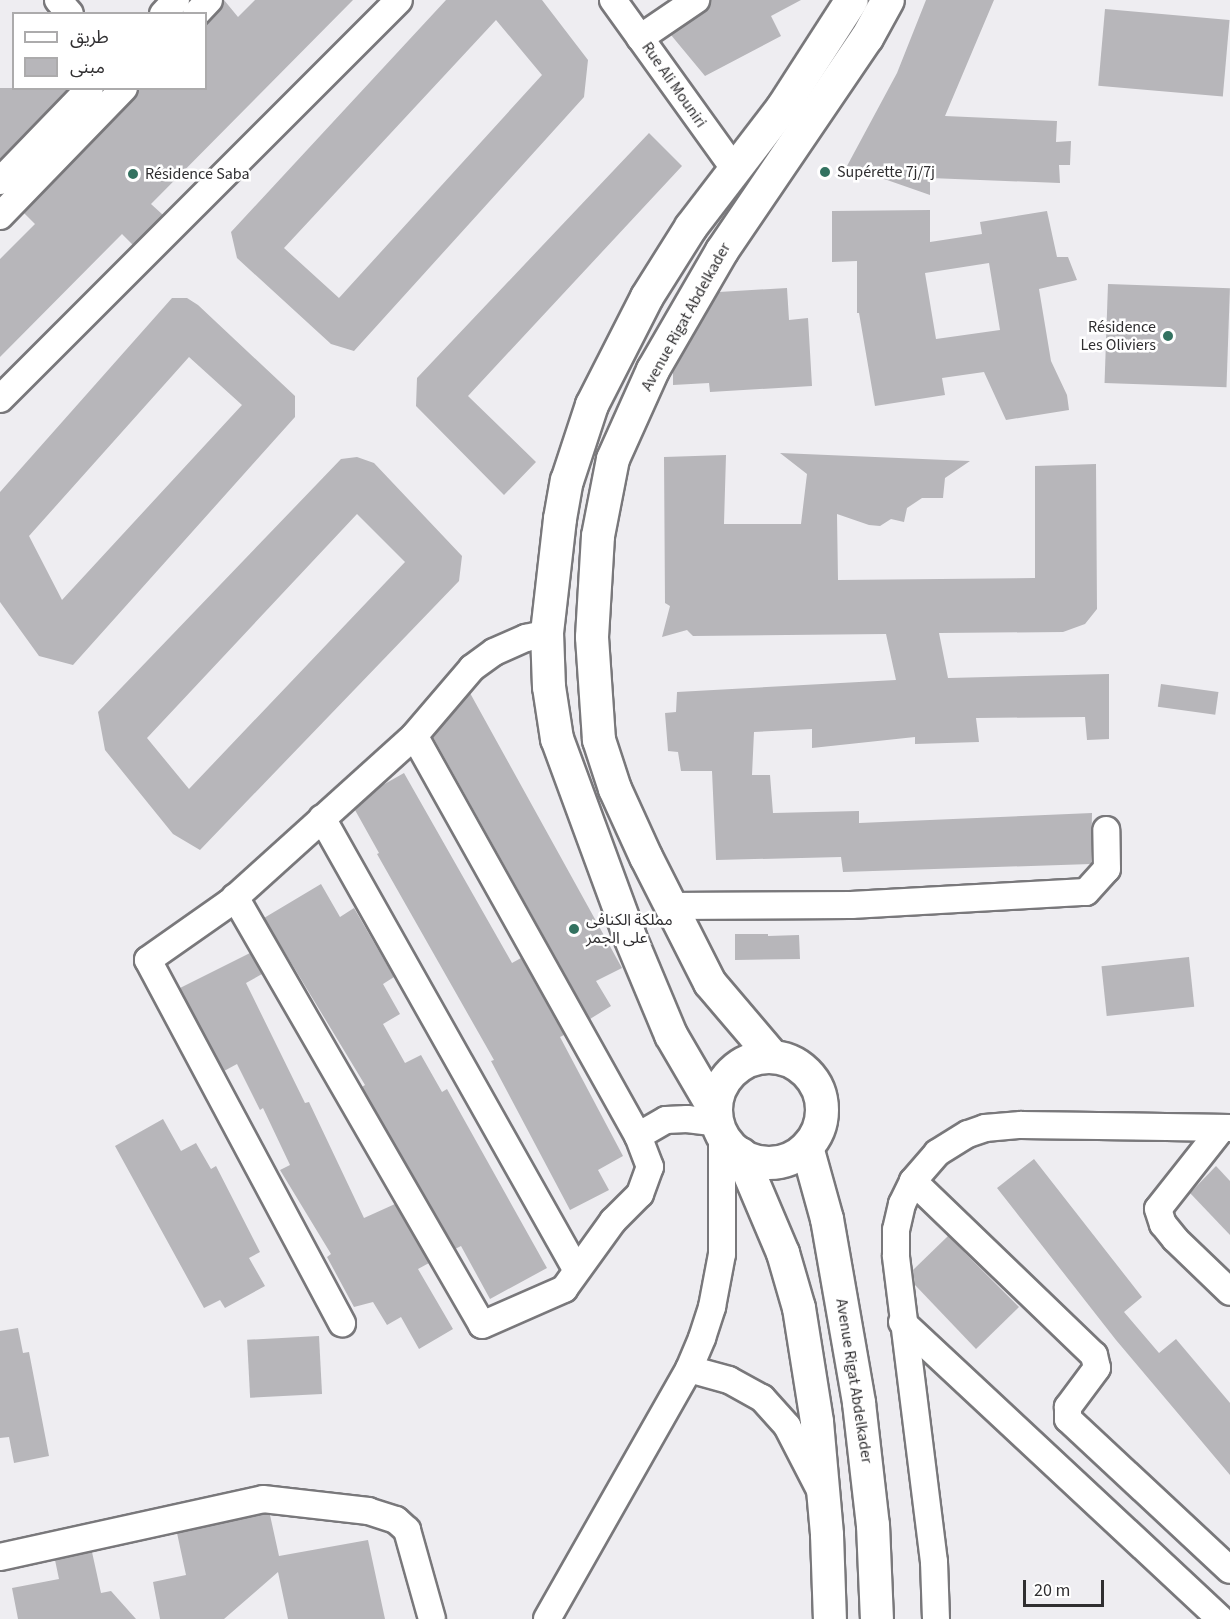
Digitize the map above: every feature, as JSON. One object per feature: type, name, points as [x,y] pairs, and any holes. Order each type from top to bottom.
[{"type":"street","points":[[58,0],[68,12]]},
{"type":"street","points":[[165,12],[176,0]]},
{"type":"street","points":[[198,12],[209,0]]},
{"type":"street","points":[[0,399],[399,0]]},
{"type":"street","name":"Rue Ali Mouniri","points":[[613,0],[735,170]]},
{"type":"street","points":[[640,38],[696,0]]},
{"type":"street","points":[[830,1619],[824,1500],[817,1422],[799,1308],[783,1253],[724,1131],[671,1035],[570,778],[557,739],[549,687],[547,633],[567,481],[592,405],[647,297],[691,227],[783,107],[852,0]]},
{"type":"street","name":"Avenue Rigat Abdelkader","points":[[773,1057],[710,983],[669,906],[615,789],[599,740],[592,637],[598,536],[613,459],[653,370],[722,251],[867,38],[888,0]]},
{"type":"street","points":[[0,181],[88,90]]},
{"type":"street","points":[[0,216],[122,90]]},
{"type":"street","points":[[342,1323],[148,960],[236,897],[414,736],[472,668],[494,652],[526,638],[547,633]]},
{"type":"street","points":[[236,897],[482,1325],[564,1289],[576,1269],[613,1221],[640,1194],[650,1167],[638,1136],[414,736]]},
{"type":"street","points":[[322,818],[576,1269]]},
{"type":"street","points":[[669,906],[851,905],[1086,892],[1107,869],[1106,830]]},
{"type":"street","points":[[547,1619],[689,1369],[712,1307],[722,1254],[724,1131],[719,1093],[728,1076],[748,1061],[773,1057],[787,1060],[800,1067],[811,1078],[822,1105],[821,1120],[816,1134],[807,1147],[796,1155],[775,1162],[754,1160],[724,1131],[687,1119],[666,1120],[638,1136]]},
{"type":"street","points":[[936,1619],[928,1515],[902,1322],[896,1230],[902,1204],[913,1181],[937,1153],[968,1134],[985,1128],[1021,1125],[1226,1128]]},
{"type":"street","points":[[1226,1128],[1158,1209],[1163,1224],[1175,1239],[1230,1292]]},
{"type":"street","name":"Avenue Rigat Abdelkader","points":[[807,1147],[827,1219],[859,1403],[873,1525],[877,1619]]},
{"type":"street","points":[[913,1181],[1094,1355],[1097,1368],[1068,1407],[1068,1419],[1230,1570]]},
{"type":"street","points":[[902,1322],[1220,1619]]},
{"type":"street","points":[[689,1369],[746,1387],[775,1411],[787,1426],[824,1500]]},
{"type":"street","points":[[0,1557],[263,1499],[368,1511],[396,1520],[407,1530],[432,1619]]},
{"type":"building","name":"Résidence Saba","points":[[224,0],[238,17],[255,0],[353,0],[151,204],[163,215],[133,245],[122,234],[0,357],[0,259],[35,224],[24,213],[135,98],[138,90],[207,90],[207,24],[220,10]]},
{"type":"building","points":[[446,0],[542,0],[588,60],[584,97],[354,351],[331,344],[237,258],[231,232]],"holes":[[[496,20],[542,75],[339,298],[284,248]]]},
{"type":"building","points":[[711,0],[801,0],[771,16],[781,36],[705,76],[671,35],[704,12]]},
{"type":"building","points":[[926,0],[994,0],[945,116],[1057,121],[1056,142],[1071,141],[1070,165],[1059,165],[1060,183],[930,178],[930,195],[847,166],[897,73]]},
{"type":"building","points":[[1105,9],[1230,20],[1223,97],[1098,86]]},
{"type":"building","points":[[0,88],[67,90],[0,159]]},
{"type":"building","points":[[649,133],[682,166],[468,396],[536,462],[504,495],[416,406],[417,378]]},
{"type":"building","points":[[930,210],[930,242],[982,234],[980,222],[1047,211],[1057,257],[1068,257],[1077,280],[1039,289],[1051,361],[1067,395],[1069,410],[1006,420],[984,372],[942,378],[945,395],[875,406],[859,313],[857,313],[857,261],[832,262],[832,211]],"holes":[[[989,263],[1000,330],[936,339],[925,273]]]},
{"type":"building","name":"Résidence Les Oliviers","points":[[1108,284],[1230,288],[1226,387],[1105,383]]},
{"type":"building","points":[[787,288],[789,320],[808,318],[812,386],[710,392],[709,383],[673,385],[673,372],[719,292]]},
{"type":"building","points":[[172,298],[187,298],[198,305],[295,396],[295,417],[73,665],[39,656],[0,602],[0,492]],"holes":[[[189,357],[242,405],[62,600],[29,536]]]},
{"type":"building","points":[[780,453],[970,461],[945,478],[943,498],[922,498],[907,508],[904,522],[891,519],[880,526],[869,525],[837,514],[838,580],[1035,578],[1035,466],[1096,464],[1097,609],[1085,624],[1063,632],[939,633],[948,678],[1109,674],[1109,739],[1087,740],[1085,717],[976,718],[979,742],[915,744],[915,737],[812,748],[812,729],[754,732],[752,775],[770,775],[773,813],[859,811],[859,823],[1092,813],[1091,864],[843,872],[841,857],[716,860],[712,771],[681,771],[678,752],[668,751],[665,713],[676,712],[677,692],[896,680],[886,634],[693,636],[687,630],[662,637],[670,606],[665,603],[664,457],[726,455],[724,524],[801,524],[807,474]]},
{"type":"building","points":[[357,457],[374,463],[462,556],[459,581],[200,850],[173,834],[105,750],[98,712],[341,459]],"holes":[[[357,514],[405,562],[189,789],[147,738]]]},
{"type":"building","points":[[1161,684],[1218,692],[1215,715],[1158,707]]},
{"type":"building","points":[[470,693],[622,968],[596,981],[611,1006],[590,1019],[433,737]]},
{"type":"building","points":[[404,773],[512,963],[521,958],[564,1035],[560,1037],[623,1156],[598,1170],[609,1190],[570,1210],[491,1061],[494,1060],[377,854],[379,853],[355,810],[381,786]]},
{"type":"building","points":[[321,884],[340,917],[354,908],[394,977],[383,984],[400,1014],[383,1024],[405,1063],[421,1055],[442,1092],[447,1089],[547,1268],[490,1299],[461,1246],[455,1249],[362,1087],[365,1085],[264,918]]},
{"type":"building","points":[[735,934],[799,935],[800,959],[735,960]]},
{"type":"building","points":[[250,953],[262,974],[246,983],[305,1103],[309,1102],[364,1218],[395,1204],[429,1263],[418,1269],[453,1329],[419,1349],[401,1317],[387,1325],[373,1302],[354,1307],[327,1257],[331,1254],[280,1170],[290,1165],[263,1108],[260,1110],[237,1064],[224,1071],[180,988]]},
{"type":"building","points":[[1189,957],[1194,1007],[1107,1016],[1101,966]]},
{"type":"building","points":[[163,1119],[181,1151],[196,1143],[211,1169],[216,1166],[260,1252],[249,1258],[265,1286],[225,1308],[220,1300],[204,1308],[115,1146]]},
{"type":"building","points":[[1034,1159],[1142,1297],[1124,1312],[1159,1353],[1176,1339],[1230,1403],[1230,1475],[1116,1340],[997,1188]]},
{"type":"building","points":[[1216,1166],[1230,1181],[1230,1235],[1190,1193]]},
{"type":"building","points":[[948,1236],[1019,1307],[976,1349],[915,1285],[913,1270]]},
{"type":"building","points":[[18,1328],[23,1353],[29,1352],[49,1456],[14,1463],[9,1437],[0,1438],[0,1331]]},
{"type":"building","points":[[319,1336],[322,1394],[250,1398],[247,1340]]},
{"type":"building","points":[[264,1514],[270,1515],[279,1556],[368,1540],[385,1619],[288,1619],[278,1572],[224,1619],[160,1619],[153,1582],[186,1575],[177,1533]]},
{"type":"building","points":[[92,1552],[101,1593],[111,1591],[136,1619],[18,1619],[12,1588],[59,1579],[55,1560]]},
{"type":"place","name":"Supérette 7j/7j","points":[[825,172]]},
{"type":"place","name":"Résidence Saba","points":[[133,174]]},
{"type":"place","name":"Résidence Les Oliviers","points":[[1168,336]]},
{"type":"place","name":"مملكة الكنافى على الجمر","points":[[574,929]]}]
